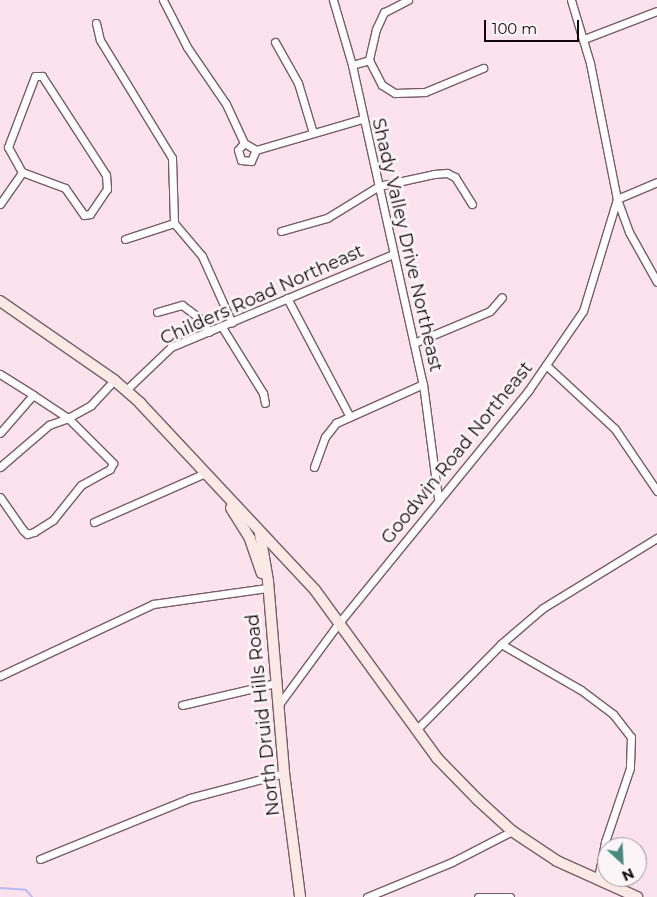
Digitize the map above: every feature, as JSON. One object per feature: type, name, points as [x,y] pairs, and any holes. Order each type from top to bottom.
[{"type":"main road","points":[[0,301],[126,390],[203,474],[315,590],[437,758],[512,831],[557,861],[597,878]]},
{"type":"main road","points":[[220,490],[250,539],[267,588]]},
{"type":"main road","name":"North Druid Hills Road","points":[[258,530],[267,588],[276,683],[280,704],[284,773],[300,897]]},
{"type":"main road","points":[[616,887],[637,897]]},
{"type":"street","points":[[163,0],[187,47],[226,104],[244,143],[256,150],[362,119]]},
{"type":"street","name":"Shady Valley Drive Northeast","points":[[334,0],[352,65],[362,119],[379,186],[423,384],[438,498]]},
{"type":"street","points":[[408,0],[384,12],[369,60],[382,85],[406,94],[425,92],[483,68]]},
{"type":"street","points":[[571,0],[584,39],[617,199],[629,232],[657,282]]},
{"type":"street","points":[[584,39],[657,11]]},
{"type":"street","points":[[96,23],[100,40],[172,158],[174,223],[202,256],[232,323]]},
{"type":"street","points":[[275,42],[298,83],[313,133]]},
{"type":"street","points":[[352,65],[369,60]]},
{"type":"street","points":[[34,76],[42,76],[106,176],[108,189],[90,214],[84,215],[65,188],[36,180],[22,172],[8,147],[34,76]]},
{"type":"street","points":[[244,143],[238,150],[241,160],[251,161],[256,150]]},
{"type":"street","points":[[0,204],[22,172]]},
{"type":"street","points":[[281,231],[327,218],[379,186],[447,173],[461,183],[472,204]]},
{"type":"street","points":[[617,199],[657,182]]},
{"type":"street","name":"Goodwin Road Northeast","points":[[280,704],[338,624],[546,365],[583,311],[617,199]]},
{"type":"street","points":[[125,239],[174,223]]},
{"type":"street","name":"Childers Road Northeast","points":[[126,390],[171,348],[393,254]]},
{"type":"street","points":[[414,343],[490,311],[502,297]]},
{"type":"street","points":[[287,298],[349,415]]},
{"type":"street","points":[[157,312],[182,305],[191,309],[209,332]]},
{"type":"street","points":[[222,327],[263,393],[265,403]]},
{"type":"street","points":[[546,365],[615,429],[657,491]]},
{"type":"street","points":[[0,374],[68,418],[113,463],[110,469],[80,485],[53,520],[27,534],[0,497]]},
{"type":"street","points":[[0,467],[48,425],[68,418],[91,405],[114,380]]},
{"type":"street","points":[[314,467],[325,437],[336,423],[349,415],[423,384]]},
{"type":"street","points":[[0,433],[33,395]]},
{"type":"street","points":[[94,522],[203,474]]},
{"type":"street","points":[[416,730],[501,644],[543,608],[614,568],[657,538]]},
{"type":"street","points":[[0,676],[152,604],[267,588]]},
{"type":"street","points":[[501,644],[587,695],[613,714],[631,737],[630,768],[608,837]]},
{"type":"street","points":[[182,705],[276,683]]},
{"type":"street","points":[[40,859],[190,798],[284,773]]},
{"type":"street","points":[[367,897],[452,862],[512,831]]},
{"type":"street","points":[[478,897],[510,897]]},
{"type":"waterway","points":[[0,888],[26,890],[32,897]]}]
